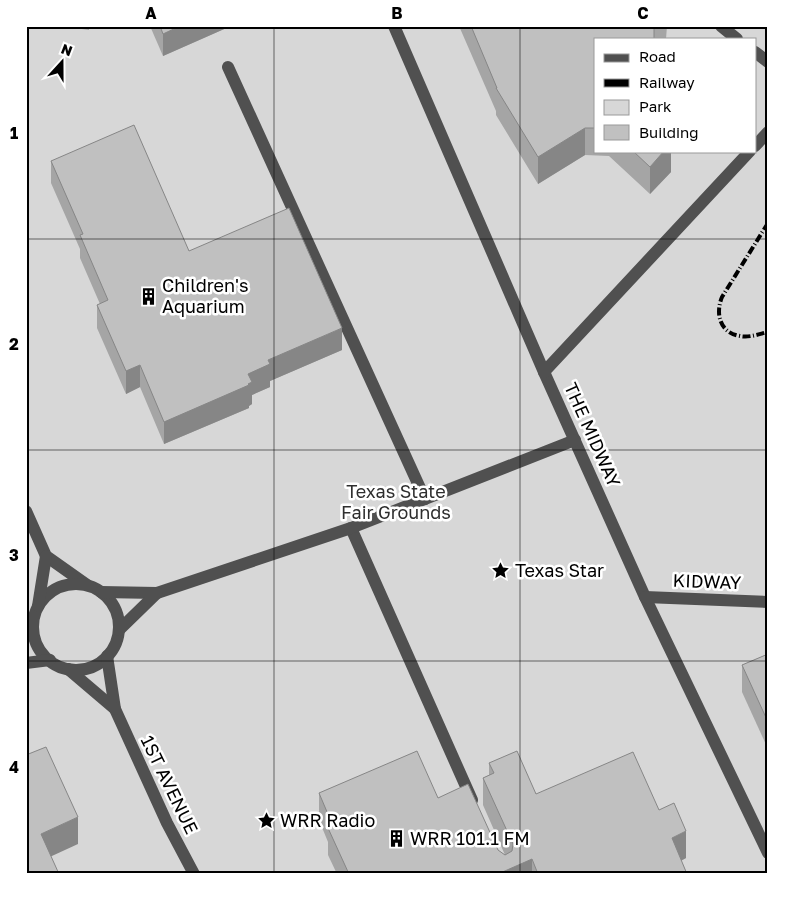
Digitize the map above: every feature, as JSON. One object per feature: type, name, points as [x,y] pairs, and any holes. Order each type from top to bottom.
[{"type":"street","name":"THE MIDWAY","points":[[394,26],[544,372],[645,597],[768,853]]},
{"type":"street","points":[[721,26],[736,38]]},
{"type":"street","points":[[756,53],[768,62]]},
{"type":"street","points":[[228,67],[425,499]]},
{"type":"street","points":[[756,145],[768,132]]},
{"type":"street","points":[[544,372],[749,152]]},
{"type":"street","points":[[101,592],[157,593],[351,528],[575,440]]},
{"type":"street","points":[[26,511],[46,556],[88,586],[101,592],[111,602],[118,616],[119,630],[116,644],[107,656],[96,665],[82,670],[68,669],[55,664],[45,656],[37,645],[30,624],[38,606],[46,556]]},
{"type":"street","points":[[351,528],[477,810]]},
{"type":"street","points":[[38,606],[59,587],[73,584],[88,586]]},
{"type":"street","points":[[119,630],[157,593]]},
{"type":"street","name":"KIDWAY","points":[[645,597],[768,602]]},
{"type":"street","name":"1ST AVENUE","points":[[107,656],[114,710],[166,824],[194,874]]},
{"type":"street","points":[[26,663],[50,660]]},
{"type":"street","name":"1ST AVENUE","points":[[68,669],[114,710]]},
{"type":"green space","name":"Texas State Fair Grounds","points":[[26,26],[768,26],[768,874],[26,874]]},
{"type":"building","points":[[160,26],[180,26],[163,34]]},
{"type":"building","points":[[471,26],[654,26],[654,38],[594,38],[594,128],[585,128],[538,157],[497,88]]},
{"type":"building","name":"Children's Aquarium","points":[[134,125],[189,251],[289,208],[342,328],[268,360],[270,364],[248,374],[252,382],[249,385],[164,422],[140,365],[126,371],[97,305],[108,300],[80,235],[83,234],[51,161]]},
{"type":"building","points":[[634,152],[663,152],[650,167]]},
{"type":"building","points":[[768,654],[768,722],[742,665]]},
{"type":"building","points":[[46,747],[78,817],[41,834],[59,874],[26,874],[26,755]]},
{"type":"building","points":[[417,751],[438,798],[468,784],[498,850],[505,855],[512,851],[513,844],[483,778],[494,773],[489,763],[517,751],[536,794],[633,752],[659,810],[674,803],[686,831],[672,838],[687,874],[538,874],[532,859],[498,874],[349,874],[328,828],[333,826],[319,793]]},
{"type":"railway","points":[[768,223],[722,297],[719,310],[721,322],[733,334],[754,336],[768,332]]},
{"type":"place","name":"Children's Aquarium","points":[[148,296]]},
{"type":"place","name":"Texas Star","points":[[501,571]]},
{"type":"place","name":"WRR Radio","points":[[266,821]]},
{"type":"place","name":"WRR 101.1 FM","points":[[396,839]]}]
